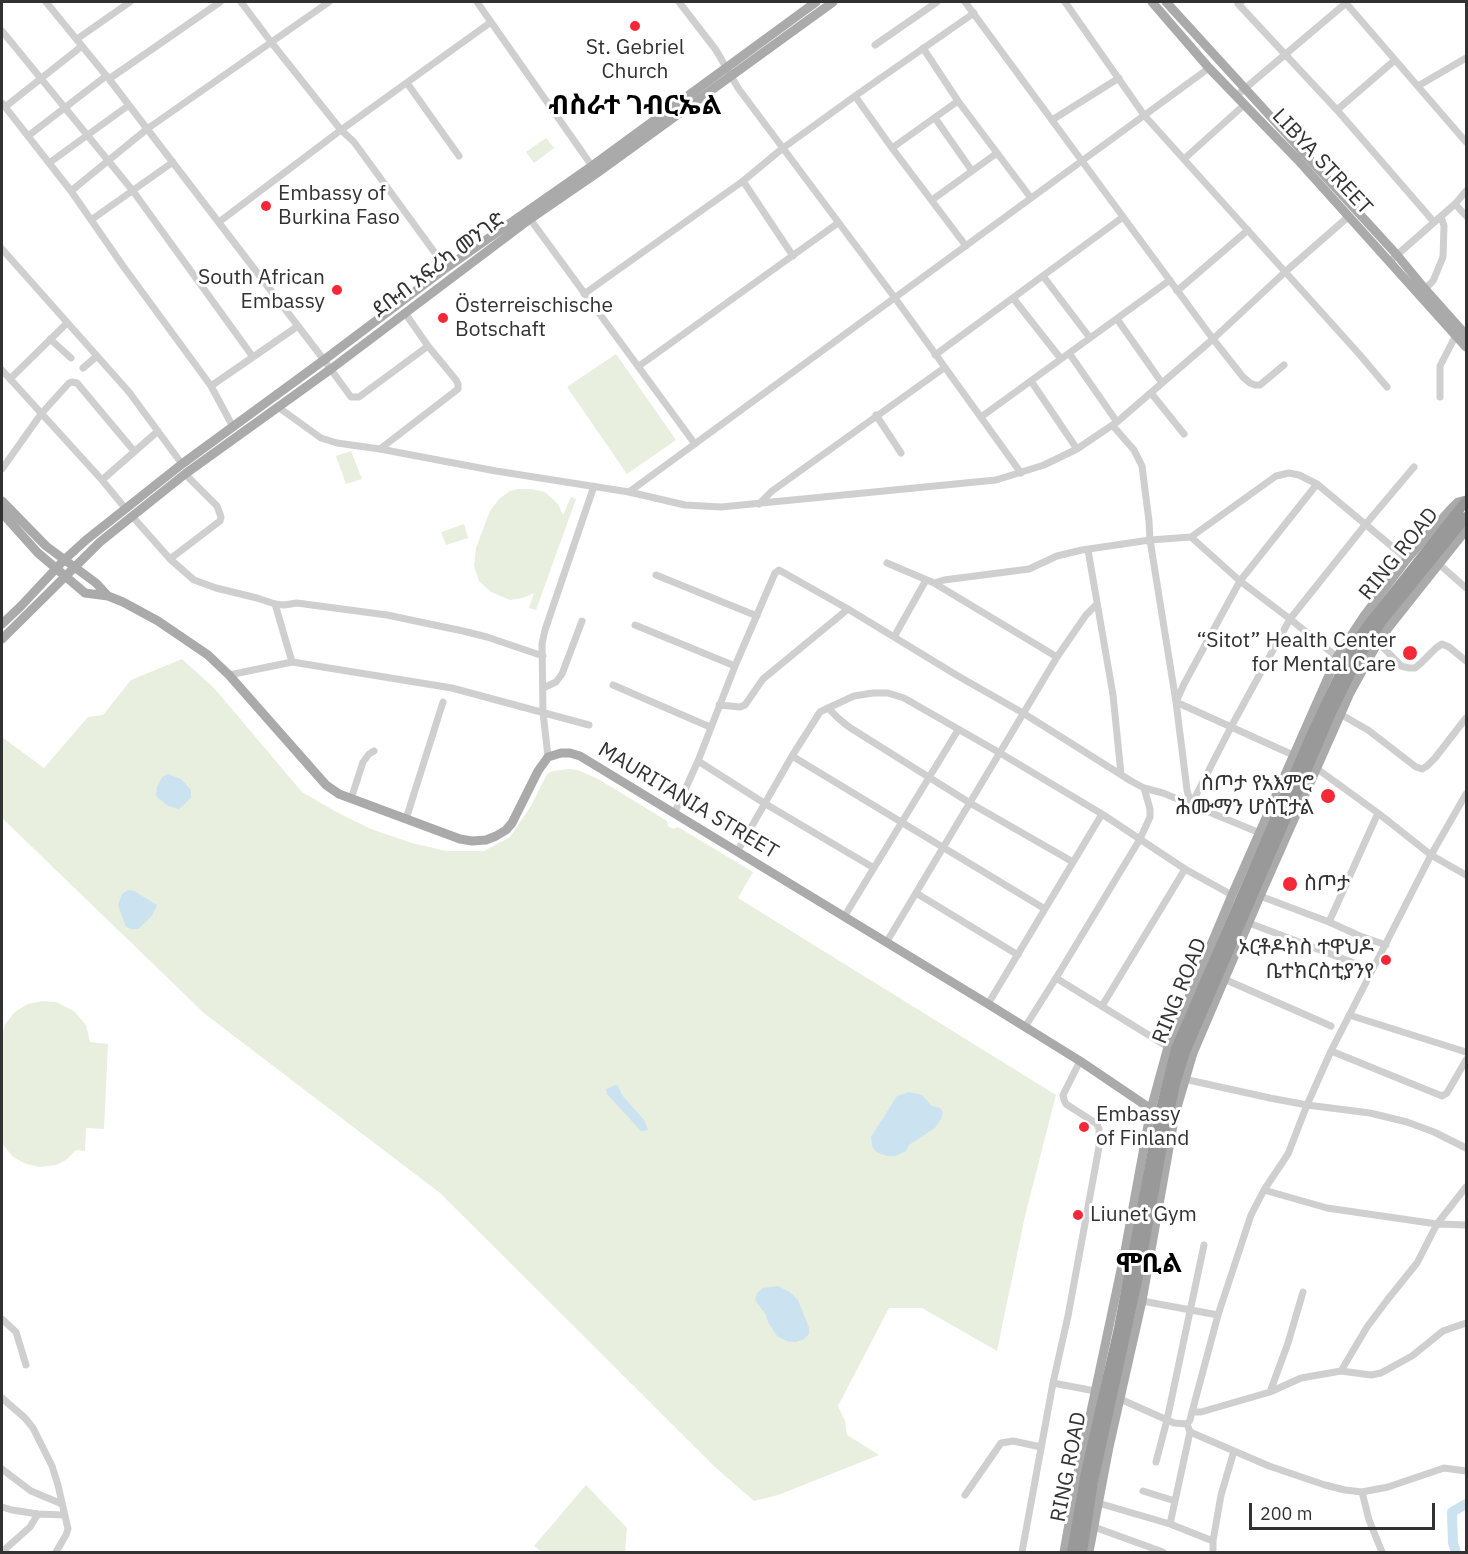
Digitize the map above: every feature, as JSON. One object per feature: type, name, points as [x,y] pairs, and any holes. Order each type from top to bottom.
[{"type":"highway","name":"RING ROAD","points":[[1072,1552],[1086,1472],[1121,1317],[1160,1112],[1176,1049],[1311,736],[1352,649],[1368,625],[1467,501]]},
{"type":"highway","name":"RING ROAD","points":[[1082,1552],[1093,1482],[1140,1272],[1160,1112],[1180,1068],[1195,1025],[1336,702],[1382,621],[1467,517]]},
{"type":"main road","name":"ደቡብ አፍሪካ መንገድ","points":[[2,624],[26,602],[64,560],[125,508],[278,408],[530,219],[725,66],[816,2]]},
{"type":"main road","name":"ደቡብ አፍሪካ መንገድ","points":[[2,639],[100,542],[232,427],[446,268],[731,76],[833,2]]},
{"type":"main road","name":"LIBYA STREET","points":[[1152,2],[1209,68],[1298,160],[1348,216],[1394,258],[1467,335]]},
{"type":"main road","name":"LIBYA STREET","points":[[1166,2],[1394,258],[1467,347]]},
{"type":"main road","points":[[2,501],[46,546],[96,583],[108,596]]},
{"type":"main road","points":[[1064,1552],[1073,1496],[1123,1261],[1160,1112],[1168,1047],[1337,657],[1364,616],[1407,559],[1458,502],[1467,501]]},
{"type":"main road","points":[[2,513],[38,553],[85,593],[108,596],[123,602],[158,621],[208,655],[229,675],[326,785],[339,794],[460,839],[486,840],[506,830],[512,823],[538,771],[548,758]]},
{"type":"main road","points":[[1089,1552],[1142,1300],[1175,1114],[1193,1053],[1340,714],[1378,642],[1467,530]]},
{"type":"main road","name":"MAURITANIA STREET","points":[[548,758],[561,753],[580,756],[988,1004],[1160,1112]]},
{"type":"street","points":[[46,2],[108,77],[351,397],[359,397],[428,346]]},
{"type":"street","points":[[77,39],[130,2]]},
{"type":"street","points":[[28,136],[108,77],[220,2]]},
{"type":"street","points":[[241,2],[341,130],[354,142],[446,268]]},
{"type":"street","points":[[71,191],[147,129],[328,2]]},
{"type":"street","points":[[477,2],[595,169]]},
{"type":"street","points":[[679,2],[716,50],[738,88],[895,298],[1021,473]]},
{"type":"street","points":[[875,45],[937,2]]},
{"type":"street","points":[[965,2],[1213,339],[1250,383],[1260,385],[1284,365]]},
{"type":"street","points":[[1065,2],[1144,115],[1387,387]]},
{"type":"street","points":[[1241,2],[1238,4],[1337,110],[1434,222]]},
{"type":"street","points":[[1236,96],[1346,2],[1467,142]]},
{"type":"street","points":[[584,294],[744,181],[783,148],[855,96],[974,13]]},
{"type":"street","points":[[219,222],[341,130],[491,22]]},
{"type":"street","points":[[2,31],[133,191],[253,357]]},
{"type":"street","points":[[82,46],[42,79],[3,105],[71,191],[211,386],[232,427]]},
{"type":"street","points":[[922,48],[958,101],[1031,198]]},
{"type":"street","points":[[1418,86],[1467,58]]},
{"type":"street","points":[[1337,110],[1395,60]]},
{"type":"street","points":[[629,492],[1209,68]]},
{"type":"street","points":[[1052,120],[1119,78]]},
{"type":"street","points":[[407,83],[459,156]]},
{"type":"street","points":[[855,96],[966,246]]},
{"type":"street","points":[[892,148],[958,101]]},
{"type":"street","points":[[49,163],[129,105]]},
{"type":"street","points":[[1184,159],[1245,105]]},
{"type":"street","points":[[935,118],[972,171]]},
{"type":"street","points":[[932,200],[997,153]]},
{"type":"street","points":[[91,220],[173,162]]},
{"type":"street","points":[[744,181],[793,256]]},
{"type":"street","points":[[1394,258],[1467,191]]},
{"type":"street","points":[[1455,204],[1467,216]]},
{"type":"street","points":[[278,408],[321,438],[337,443],[629,492],[685,505],[721,507],[759,504],[996,480],[1044,465],[1077,449],[1115,424],[1213,339],[1348,216]]},
{"type":"street","points":[[1425,289],[1433,282],[1443,257],[1444,226],[1441,216]]},
{"type":"street","points":[[935,355],[1123,217]]},
{"type":"street","points":[[530,219],[694,444]]},
{"type":"street","points":[[639,366],[838,223]]},
{"type":"street","points":[[1178,291],[1248,230]]},
{"type":"street","points":[[2,249],[129,392],[183,469],[217,506],[220,521],[170,559]]},
{"type":"street","points":[[1043,276],[1090,338]]},
{"type":"street","points":[[981,417],[1170,280]]},
{"type":"street","points":[[1013,298],[1061,359]]},
{"type":"street","points":[[380,449],[458,389],[456,380],[405,313]]},
{"type":"street","points":[[1117,319],[1162,383]]},
{"type":"street","points":[[10,379],[67,323]]},
{"type":"street","points":[[211,386],[298,326]]},
{"type":"street","points":[[1440,397],[1440,366],[1456,335]]},
{"type":"street","points":[[50,339],[70,358]]},
{"type":"street","points":[[1069,353],[1134,450],[1142,466],[1150,540],[1176,702],[1186,790],[1191,805]]},
{"type":"street","points":[[82,368],[97,356]]},
{"type":"street","points":[[759,504],[772,491],[944,368]]},
{"type":"street","points":[[2,370],[125,508]]},
{"type":"street","points":[[1031,381],[1077,449]]},
{"type":"street","points":[[2,469],[41,414],[69,383],[77,383],[134,451]]},
{"type":"street","points":[[1151,393],[1184,434]]},
{"type":"street","points":[[876,415],[901,453]]},
{"type":"street","points":[[102,480],[158,431]]},
{"type":"street","points":[[1191,805],[1290,619],[1414,467]]},
{"type":"street","points":[[934,583],[1029,569],[1057,556],[1088,550],[1150,540],[1191,537],[1276,476],[1289,473],[1317,484],[1407,559]]},
{"type":"street","points":[[1176,702],[1240,581],[1317,484]]},
{"type":"street","points":[[548,758],[543,712],[542,644],[594,486]]},
{"type":"street","points":[[132,516],[170,559],[194,580],[216,588],[275,604],[297,603],[387,615],[487,637],[543,656]]},
{"type":"street","points":[[1191,537],[1240,581],[1337,657]]},
{"type":"street","points":[[1088,550],[1113,695],[1121,774]]},
{"type":"street","points":[[887,563],[934,583],[1057,657]]},
{"type":"street","points":[[1440,565],[1467,588]]},
{"type":"street","points":[[674,814],[775,573],[779,570],[1023,713],[1144,788],[1163,793],[1260,833]]},
{"type":"street","points":[[656,575],[757,616]]},
{"type":"street","points":[[894,637],[926,580]]},
{"type":"street","points":[[275,604],[292,662]]},
{"type":"street","points":[[886,943],[1057,657],[1086,615],[1097,604]]},
{"type":"street","points":[[719,705],[740,707],[745,705],[763,679],[848,609]]},
{"type":"street","points":[[543,688],[556,682],[562,674],[582,621]]},
{"type":"street","points":[[635,625],[735,666]]},
{"type":"street","points":[[1378,642],[1401,666],[1409,669],[1422,663],[1442,644],[1467,662]]},
{"type":"street","points":[[229,675],[292,662],[452,688],[589,725]]},
{"type":"street","points":[[613,685],[710,727]]},
{"type":"street","points":[[736,852],[820,712],[854,696],[888,693],[904,698],[1000,753],[1102,814],[1185,869],[1232,895]]},
{"type":"street","points":[[406,819],[443,702]]},
{"type":"street","points":[[1176,702],[1293,755]]},
{"type":"street","points":[[828,708],[849,727],[970,803],[1073,862]]},
{"type":"street","points":[[1340,714],[1368,730],[1416,767],[1422,769],[1435,758],[1467,718]]},
{"type":"street","points":[[844,917],[958,730]]},
{"type":"street","points":[[351,799],[363,762],[374,751]]},
{"type":"street","points":[[792,756],[1045,909]]},
{"type":"street","points":[[698,761],[874,868]]},
{"type":"street","points":[[1316,768],[1431,855],[1467,875]]},
{"type":"street","points":[[1025,1027],[1140,839],[1150,817],[1144,788]]},
{"type":"street","points":[[1120,1399],[1181,1425],[1187,1424],[1190,1420],[1218,1315],[1251,1215],[1264,1190],[1288,1154],[1331,1051],[1431,855],[1467,794]]},
{"type":"street","points":[[1329,922],[1377,813]]},
{"type":"street","points":[[988,1004],[1102,814]]},
{"type":"street","points":[[1102,1006],[1185,869]]},
{"type":"street","points":[[916,893],[1018,955]]},
{"type":"street","points":[[1260,896],[1386,945]]},
{"type":"street","points":[[1249,923],[1362,966]]},
{"type":"street","points":[[1056,978],[1168,1047]]},
{"type":"street","points":[[1224,979],[1331,1026]]},
{"type":"street","points":[[1349,1015],[1467,1052]]},
{"type":"street","points":[[1331,1051],[1442,1096],[1447,1093],[1467,1060]]},
{"type":"street","points":[[1022,1552],[1099,1148],[1097,1124],[1066,1104],[1064,1100],[1063,1095],[1080,1061]]},
{"type":"street","points":[[1184,1079],[1307,1105],[1370,1113],[1407,1122],[1467,1148]]},
{"type":"street","points":[[1341,1371],[1367,1327],[1418,1263],[1437,1224],[1467,1187]]},
{"type":"street","points":[[1264,1190],[1327,1208],[1437,1224],[1467,1225]]},
{"type":"street","points":[[1156,1462],[1204,1245]]},
{"type":"street","points":[[1270,1392],[1303,1292]]},
{"type":"street","points":[[1142,1300],[1218,1315]]},
{"type":"street","points":[[2,1319],[16,1332],[26,1365]]},
{"type":"street","points":[[1192,1412],[1201,1412],[1270,1392],[1301,1378],[1341,1371],[1371,1375],[1381,1373],[1412,1356],[1443,1331],[1467,1323]]},
{"type":"street","points":[[1053,1383],[1095,1391]]},
{"type":"street","points":[[2,1398],[26,1418],[52,1466],[68,1529],[56,1552]]},
{"type":"street","points":[[1170,1524],[1190,1432],[1187,1424]]},
{"type":"street","points":[[1190,1432],[1269,1466],[1345,1490],[1362,1492],[1388,1487],[1444,1468],[1467,1471]]},
{"type":"street","points":[[965,1495],[1001,1443],[1013,1441],[1041,1447]]},
{"type":"street","points":[[1213,1552],[1221,1495],[1234,1451]]},
{"type":"street","points":[[2,1469],[31,1491],[62,1504]]},
{"type":"street","points":[[1143,1491],[1175,1501]]},
{"type":"street","points":[[1362,1492],[1369,1520],[1382,1552]]},
{"type":"street","points":[[1098,1503],[1170,1524],[1213,1541]]},
{"type":"street","points":[[2,1507],[38,1514],[64,1515]]},
{"type":"street","points":[[2,1552],[30,1527],[38,1514]]},
{"type":"street","points":[[1094,1527],[1163,1552]]},
{"type":"green space","points":[[546,138],[554,148],[534,163],[526,152]]},
{"type":"green space","points":[[616,354],[676,440],[627,474],[567,387]]},
{"type":"green space","points":[[351,451],[362,479],[346,484],[336,456]]},
{"type":"green space","points":[[517,489],[545,492],[558,504],[563,515],[571,497],[576,499],[536,610],[529,608],[534,593],[510,600],[491,592],[479,581],[474,566],[476,548],[490,511],[499,499]]},
{"type":"green space","points":[[464,524],[468,538],[446,545],[441,532]]},
{"type":"green space","points":[[182,659],[214,688],[302,792],[371,829],[412,843],[446,851],[484,851],[510,837],[531,806],[547,774],[570,769],[578,770],[600,780],[667,821],[668,826],[673,829],[678,827],[753,872],[738,898],[1056,1095],[1025,1216],[997,1351],[922,1308],[889,1308],[838,1406],[845,1421],[847,1435],[879,1455],[778,1495],[754,1501],[715,1467],[440,1193],[205,1014],[2,818],[2,737],[44,768],[88,717],[103,715],[131,680]]},
{"type":"green space","points":[[42,1001],[56,1002],[74,1011],[86,1025],[90,1042],[108,1044],[104,1129],[86,1128],[85,1151],[76,1150],[66,1160],[56,1165],[39,1167],[26,1164],[13,1157],[2,1141],[2,1037],[5,1024],[16,1011],[28,1004]]},
{"type":"green space","points":[[586,1485],[627,1528],[625,1552],[542,1552],[534,1546]]},
{"type":"water","points":[[168,774],[181,779],[191,790],[191,798],[179,809],[168,806],[156,796],[162,777]]},
{"type":"water","points":[[128,890],[134,891],[157,905],[152,916],[138,929],[126,927],[118,905],[122,894]]},
{"type":"water","points":[[616,1085],[644,1120],[648,1130],[641,1131],[607,1094],[606,1089]]},
{"type":"water","points":[[909,1092],[922,1095],[932,1106],[940,1108],[943,1112],[941,1119],[935,1128],[909,1145],[906,1151],[896,1156],[876,1152],[872,1146],[871,1137],[897,1096]]},
{"type":"water","points":[[778,1286],[790,1292],[798,1300],[809,1328],[809,1334],[804,1339],[789,1342],[777,1336],[755,1300],[757,1293],[763,1288]]},
{"type":"waterway","points":[[1456,1552],[1453,1543],[1452,1512],[1466,1504]]},
{"type":"place","name":"St. Gebriel Church","points":[[635,26]]},
{"type":"place","name":"Embassy of Burkina Faso","points":[[266,206]]},
{"type":"place","name":"South African Embassy","points":[[337,290]]},
{"type":"place","name":"Österreischische Botschaft","points":[[443,318]]},
{"type":"place","name":"“Sitot” Health Center for Mental Care","points":[[1410,653]]},
{"type":"place","name":"ስጦታ የአእምሮ ሕሙማን ሆስፒታል","points":[[1328,796]]},
{"type":"place","name":"ስጦታ","points":[[1290,884]]},
{"type":"place","name":"ኦርቶዶክስ ተዋህዶ ቤተክርስቲያንየ","points":[[1386,960]]},
{"type":"place","name":"Embassy of Finland","points":[[1084,1127]]},
{"type":"place","name":"Liunet Gym","points":[[1078,1215]]},
{"type":"district","name":"ብስራተ ገብርኤል","points":[[635,106]]},
{"type":"district","name":"ሞቢል","points":[[1149,1264]]}]
